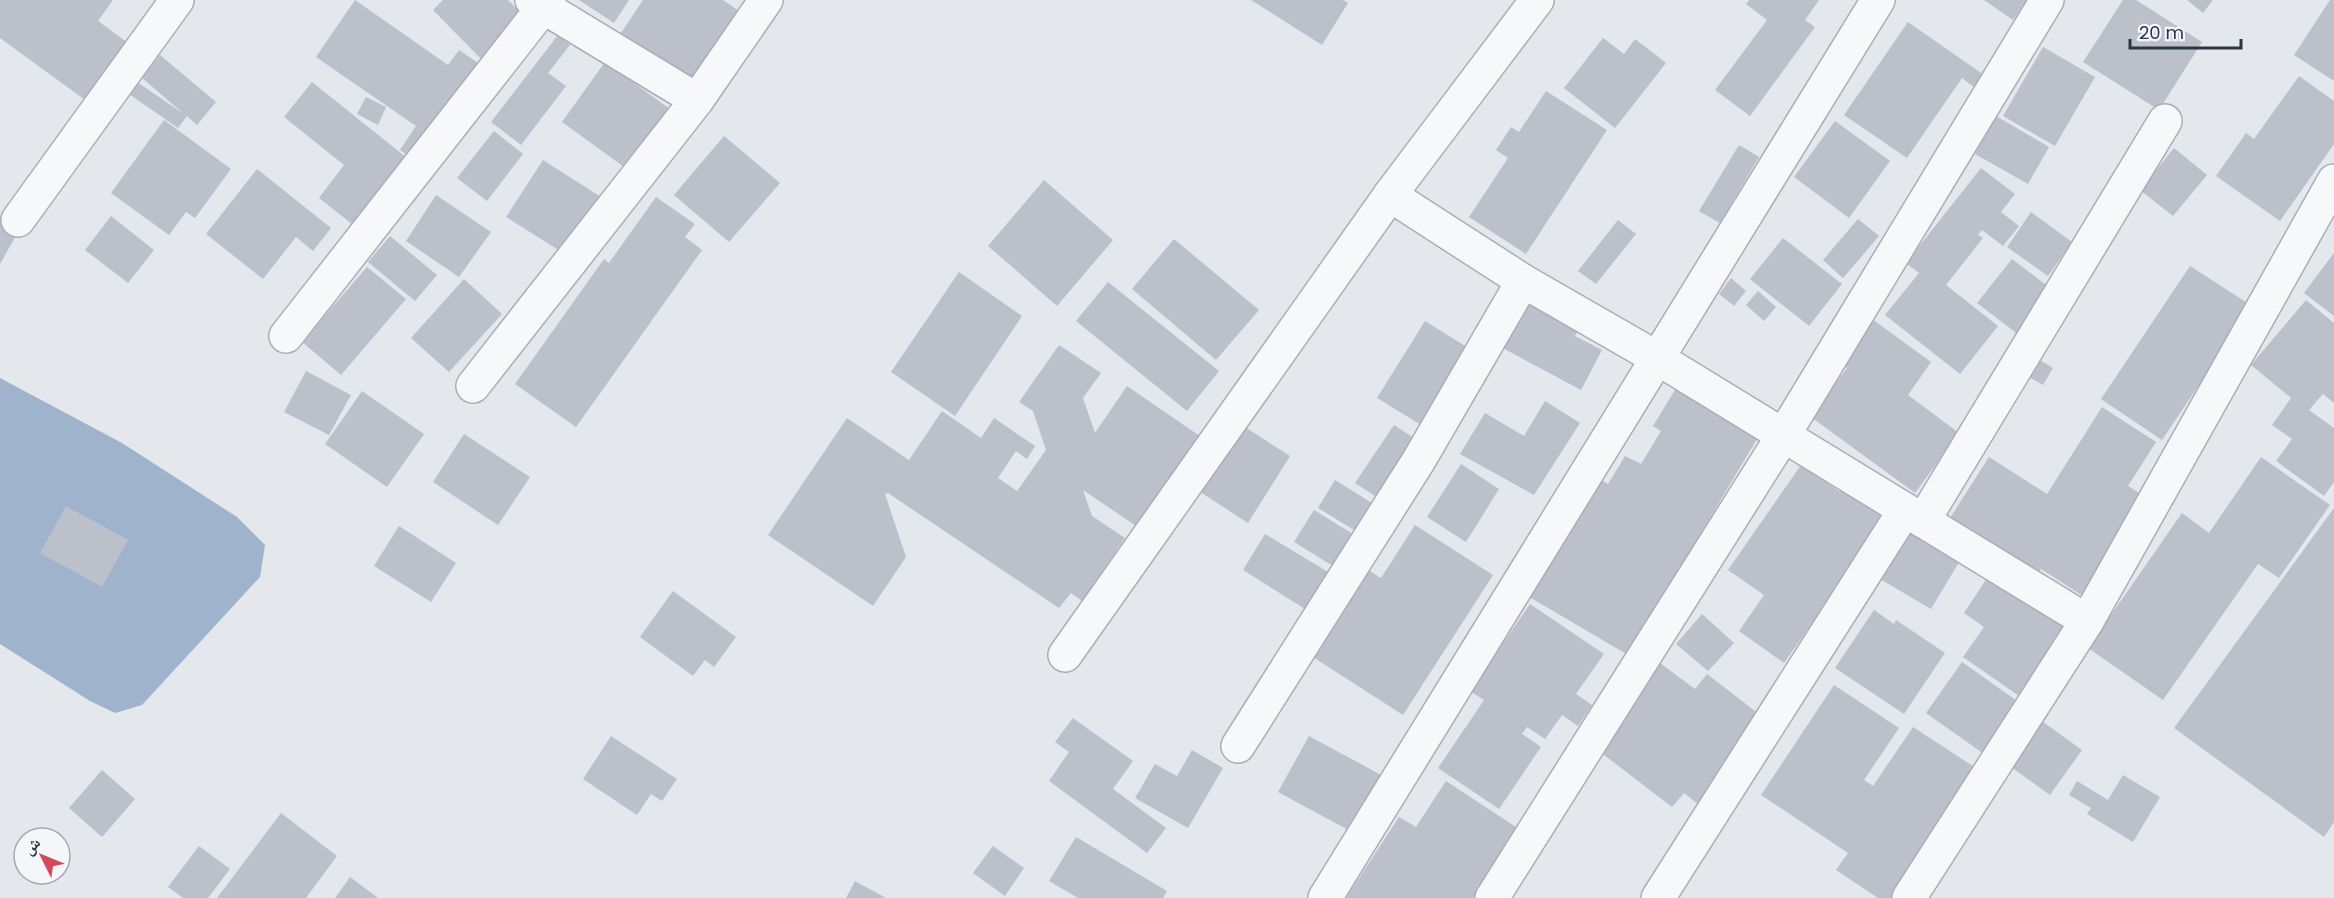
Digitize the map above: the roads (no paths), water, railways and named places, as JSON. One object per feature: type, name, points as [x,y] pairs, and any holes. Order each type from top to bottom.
[{"type":"street","points":[[18,220],[177,0]]},
{"type":"street","points":[[473,386],[697,100],[766,0]]},
{"type":"street","points":[[1065,655],[1390,195],[1537,0]]},
{"type":"street","points":[[1325,898],[1878,0]]},
{"type":"street","points":[[1492,898],[1784,436],[2047,0]]},
{"type":"street","points":[[286,336],[542,3],[697,100]]},
{"type":"street","points":[[1658,898],[1914,515],[2165,121]]},
{"type":"street","points":[[1909,898],[2086,621],[2334,181]]},
{"type":"street","points":[[1390,195],[1523,281],[1656,358],[2086,621]]},
{"type":"street","points":[[1238,746],[1419,460],[1523,281]]},
{"type":"water","points":[[0,378],[122,443],[237,517],[265,545],[260,577],[142,705],[115,713],[90,701],[0,644]]}]
